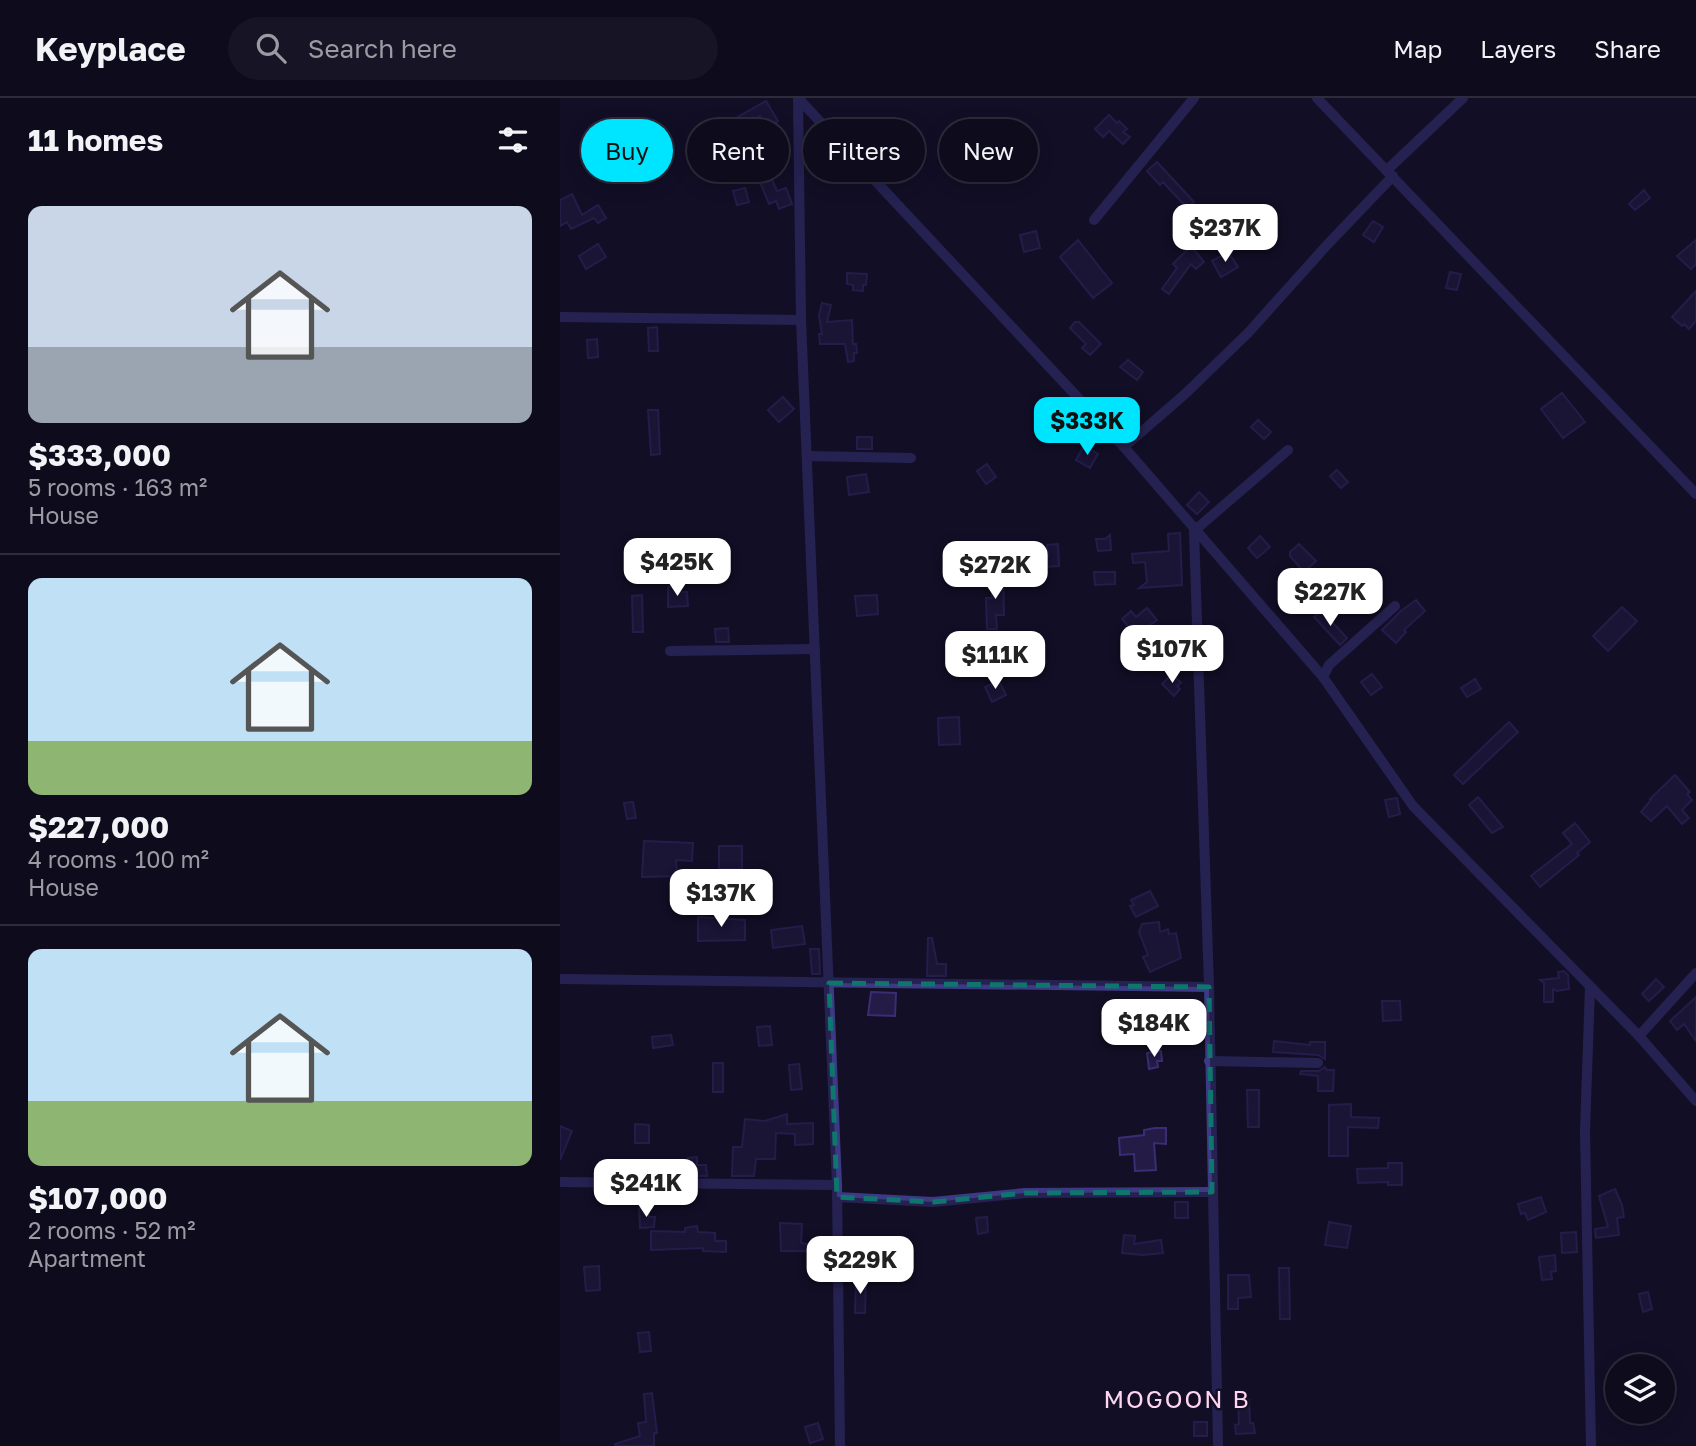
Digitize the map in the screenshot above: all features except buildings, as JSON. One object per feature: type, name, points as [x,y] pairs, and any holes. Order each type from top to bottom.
[{"type":"street","points":[[798,98],[801,320],[837,1191],[840,1446]]},
{"type":"street","points":[[798,98],[1124,447],[1323,677],[1413,807],[1639,1036],[1696,1101]]},
{"type":"street","points":[[1094,220],[1194,98]]},
{"type":"street","points":[[1317,98],[1696,494]]},
{"type":"street","points":[[1124,447],[1185,394],[1248,333],[1391,173],[1463,98]]},
{"type":"street","points":[[560,317],[801,320]]},
{"type":"street","points":[[1194,531],[1289,450]]},
{"type":"street","points":[[807,456],[911,458]]},
{"type":"street","points":[[1194,531],[1209,987],[1218,1446]]},
{"type":"street","points":[[1323,677],[1329,665],[1395,606]]},
{"type":"street","points":[[670,650],[815,649]]},
{"type":"street","points":[[1639,1036],[1696,972]]},
{"type":"street","points":[[560,979],[1209,987]]},
{"type":"street","points":[[1590,987],[1585,1131],[1591,1446]]},
{"type":"street","points":[[1209,1061],[1318,1063]]},
{"type":"street","points":[[560,1182],[837,1191],[933,1202],[1025,1193],[1212,1192]]},
{"type":"highlighted area","points":[[829,983],[1209,987],[1212,1192],[1025,1193],[933,1202],[837,1197]]},
{"type":"district","name":"MOGOON B","points":[[1177,1398]]}]
